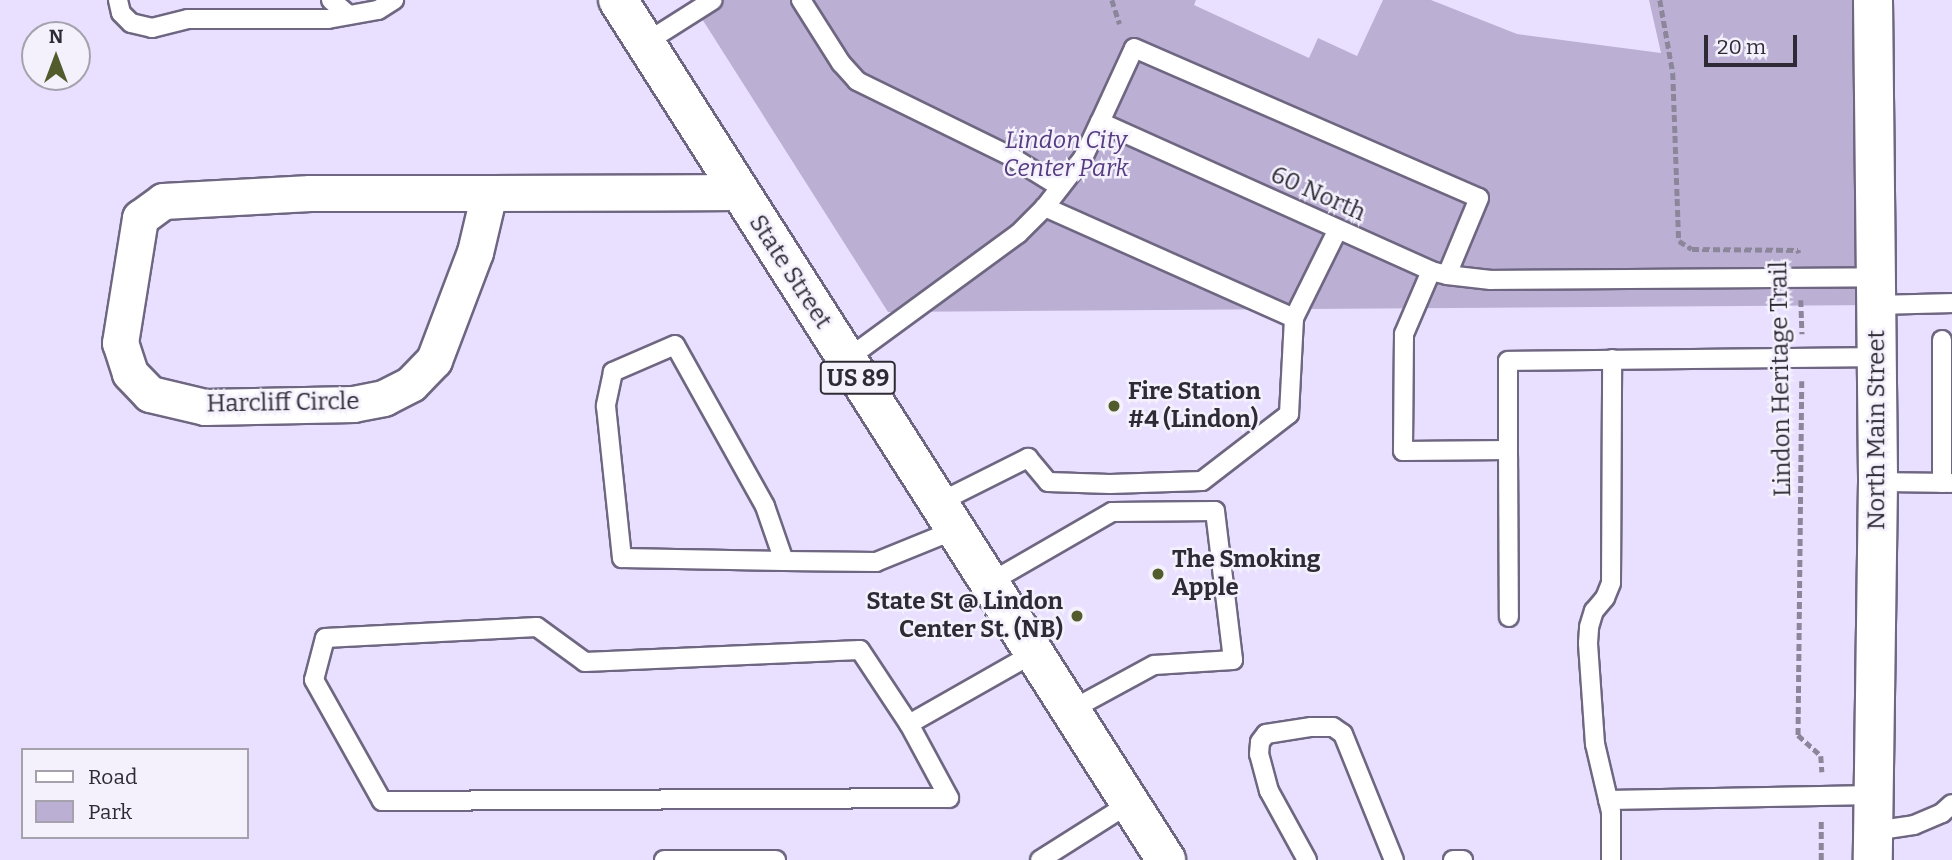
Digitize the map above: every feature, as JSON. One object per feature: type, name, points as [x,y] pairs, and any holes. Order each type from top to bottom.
[{"type":"main road","name":"State Street","points":[[618,0],[1130,803]]},
{"type":"main road","name":"North Main Street","points":[[1873,0],[1878,482],[1874,829]]},
{"type":"main road","name":"US 89","points":[[1130,803],[1166,860]]},
{"type":"street","name":"Harcliff Circle","points":[[489,193],[475,252],[435,360],[411,384],[384,398],[354,404],[205,407],[150,394],[130,373],[120,343],[140,218],[163,201],[310,194],[489,193],[740,192]]},
{"type":"lane","points":[[118,0],[121,13],[138,26],[152,28],[188,19],[328,19],[378,10],[394,0]]},
{"type":"lane","points":[[331,0],[349,15]]},
{"type":"lane","points":[[645,43],[713,0]]},
{"type":"lane","points":[[801,0],[841,63],[857,81],[1010,156],[1060,187]]},
{"type":"lane","points":[[847,359],[1018,234],[1045,207],[1083,158],[1134,48],[1479,198],[1404,334],[1403,451],[1508,450]]},
{"type":"lane","name":"60 North","points":[[1100,122],[1439,273],[1491,280],[1800,278],[1952,303]]},
{"type":"lane","points":[[1045,207],[1294,318]]},
{"type":"lane","points":[[784,561],[765,506],[675,345],[613,372],[606,406],[622,558],[784,561],[876,562],[947,516],[1028,458],[1048,482],[1110,484],[1202,481],[1289,414],[1294,318],[1338,229]]},
{"type":"lane","points":[[1878,482],[1947,483],[1942,340]]},
{"type":"lane","points":[[1509,617],[1508,361],[1876,357]]},
{"type":"lane","points":[[1611,860],[1608,800],[1595,744],[1588,627],[1611,583],[1612,359]]},
{"type":"lane","points":[[989,583],[1112,512],[1215,511],[1233,660],[1154,665],[1071,710]]},
{"type":"lane","points":[[537,627],[585,662],[860,650],[909,724],[949,798],[382,802],[314,680],[325,638],[537,627]]},
{"type":"lane","points":[[909,724],[1034,653]]},
{"type":"lane","points":[[1307,860],[1265,781],[1259,754],[1260,742],[1266,734],[1283,730],[1333,727],[1343,734],[1394,860]]},
{"type":"lane","points":[[1608,800],[1822,796],[1874,829],[1914,825],[1942,813],[1952,804]]},
{"type":"lane","points":[[1040,860],[1130,803]]},
{"type":"lane","points":[[664,860],[776,860]]},
{"type":"lane","points":[[1453,860],[1463,860]]},
{"type":"path","points":[[1112,0],[1120,24]]},
{"type":"path","name":"Lindon Heritage Trail","points":[[1660,0],[1674,73],[1679,241],[1692,249],[1798,250],[1803,359],[1798,735],[1821,756],[1821,860]]},
{"type":"green space","name":"Lindon City Center Park","points":[[690,0],[1196,0],[1194,5],[1309,58],[1318,38],[1357,56],[1383,0],[1431,0],[1517,34],[1661,53],[1649,0],[1873,0],[1876,305],[888,312]]},
{"type":"place","name":"Fire Station #4 (Lindon)","points":[[1114,406]]},
{"type":"place","name":"The Smoking Apple","points":[[1158,574]]},
{"type":"place","name":"State St @ Lindon Center St. (NB)","points":[[1077,616]]}]
